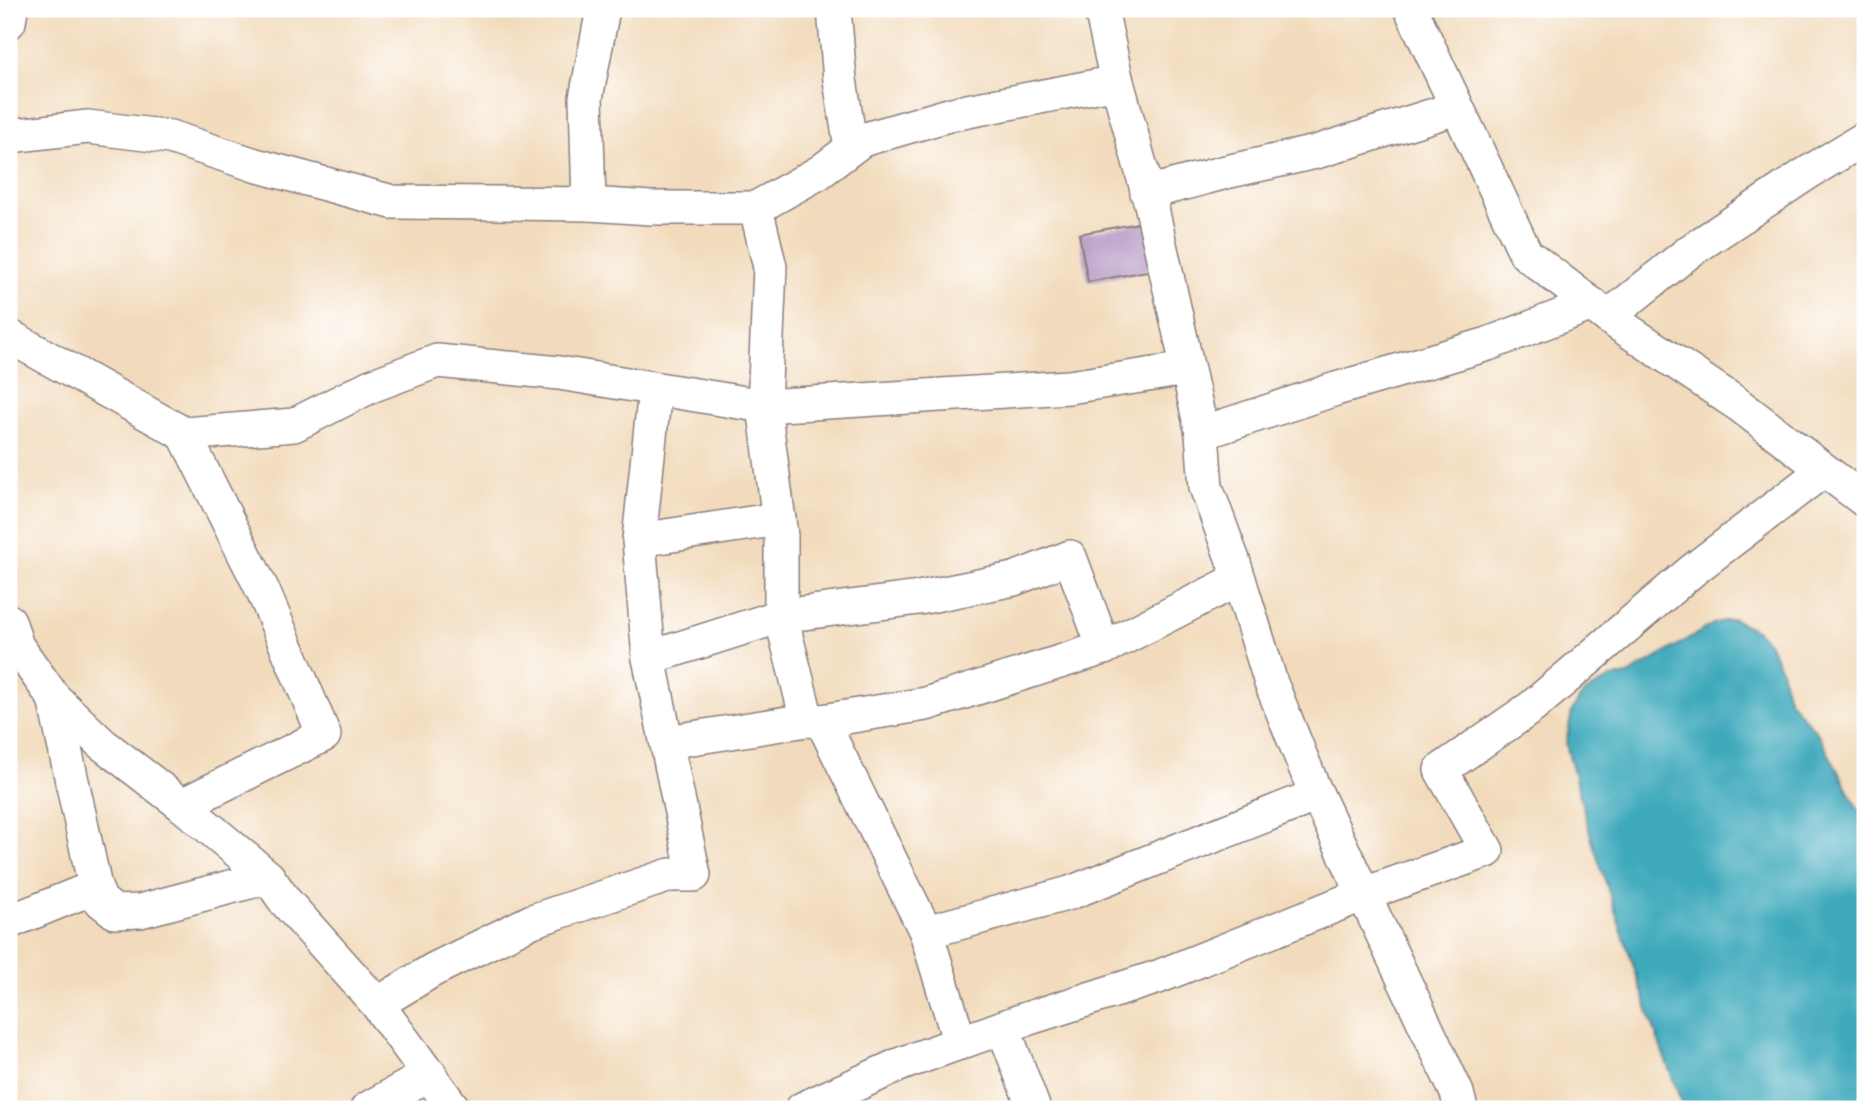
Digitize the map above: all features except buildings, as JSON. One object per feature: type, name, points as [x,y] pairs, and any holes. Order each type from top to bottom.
[{"type":"street","points":[[9,22],[11,9]]},
{"type":"street","points":[[589,204],[586,98],[603,9]]},
{"type":"street","points":[[834,9],[840,80],[851,148]]},
{"type":"street","points":[[1101,9],[1117,82],[1147,193],[1202,433],[1206,487],[1272,683],[1318,795],[1457,1093],[1461,1109]]},
{"type":"street","points":[[1411,9],[1526,254],[1600,311],[1739,405],[1865,501]]},
{"type":"street","points":[[9,136],[88,127],[170,137],[255,165],[392,202],[756,208],[820,172],[862,140],[952,114],[1117,82]]},
{"type":"street","points":[[1147,193],[1316,152],[1456,108]]},
{"type":"street","points":[[1202,433],[1336,389],[1600,311],[1806,174],[1865,138]]},
{"type":"street","points":[[756,208],[770,267],[764,406],[781,536],[781,616],[815,720],[926,932],[960,1043]]},
{"type":"street","points":[[9,336],[184,435],[263,591],[324,735],[182,805]]},
{"type":"street","points":[[184,435],[294,425],[371,386],[437,360],[559,373],[764,406],[1069,387],[1187,369]]},
{"type":"street","points":[[377,1004],[433,970],[532,921],[670,875],[694,875],[649,658],[639,540],[655,389]]},
{"type":"street","points":[[802,1109],[901,1064],[1003,1027],[1158,977],[1364,894],[1487,851],[1441,770],[1532,707],[1693,570],[1824,470]]},
{"type":"street","points":[[639,540],[779,519]]},
{"type":"street","points":[[649,658],[781,616],[919,598],[1014,579],[1070,557],[1104,648]]},
{"type":"street","points":[[667,742],[926,704],[1104,648],[1239,579]]},
{"type":"street","points":[[12,640],[54,698],[101,743],[182,805],[268,877],[285,901],[377,1004],[454,1109]]},
{"type":"street","points":[[54,698],[94,887],[101,901],[115,912],[140,911],[268,877]]},
{"type":"street","points":[[926,932],[1070,893],[1318,795]]},
{"type":"street","points":[[9,922],[94,887]]},
{"type":"street","points":[[1003,1027],[1034,1109]]},
{"type":"street","points":[[367,1109],[430,1074]]},
{"type":"water","points":[[1733,619],[1756,630],[1768,642],[1781,669],[1788,699],[1818,734],[1865,822],[1865,1109],[1684,1109],[1658,1040],[1593,844],[1566,744],[1572,711],[1583,694],[1611,678],[1628,675],[1715,623]]}]
